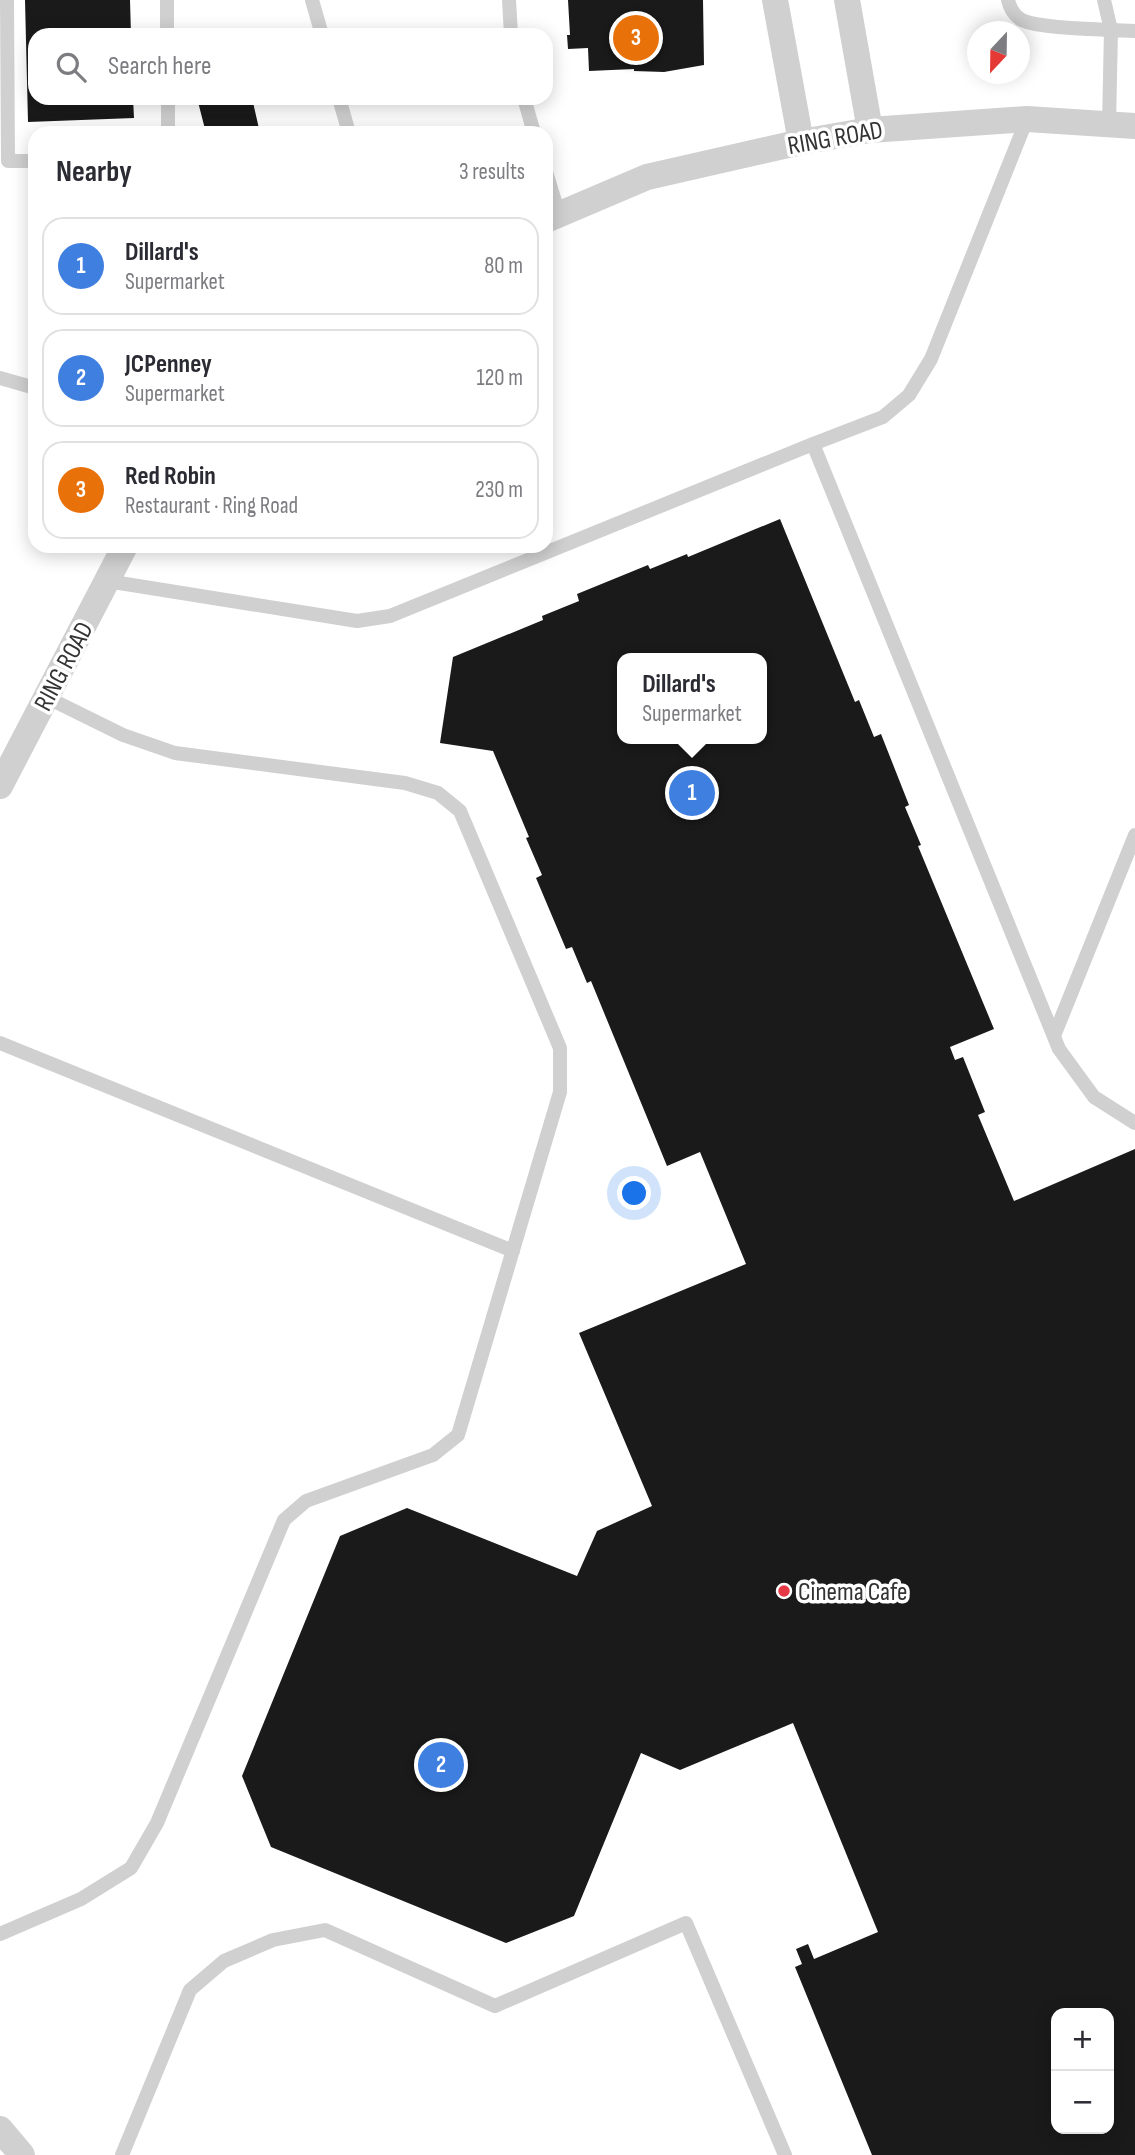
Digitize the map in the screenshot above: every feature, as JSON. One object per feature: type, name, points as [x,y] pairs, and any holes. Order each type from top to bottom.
[{"type":"street","points":[[775,0],[801,142]]},
{"type":"street","points":[[847,0],[870,130]]},
{"type":"street","name":"RING ROAD","points":[[553,217],[647,177],[801,142],[870,130],[1027,119],[1122,125]]},
{"type":"street","name":"RING ROAD","points":[[0,786],[121,553]]},
{"type":"street","points":[[0,2129],[22,2155]]},
{"type":"lane","points":[[7,0],[8,161],[28,161]]},
{"type":"lane","points":[[167,0],[167,28]]},
{"type":"lane","points":[[312,0],[320,28]]},
{"type":"lane","points":[[509,0],[511,28]]},
{"type":"lane","points":[[1008,0],[1010,9],[1022,20],[1037,24],[1135,31]]},
{"type":"lane","points":[[1104,0],[1111,30],[1122,125]]},
{"type":"lane","points":[[168,105],[168,126]]},
{"type":"lane","points":[[342,105],[347,126]]},
{"type":"lane","points":[[526,105],[532,126]]},
{"type":"lane","points":[[553,550],[883,417],[909,396],[931,359],[1027,119]]},
{"type":"lane","points":[[0,378],[28,386]]},
{"type":"lane","points":[[813,443],[1059,1049],[1094,1097],[1135,1124]]},
{"type":"lane","points":[[107,581],[357,621],[390,617],[546,553]]},
{"type":"lane","points":[[0,1934],[81,1899],[131,1868],[163,1809],[285,1520],[306,1500],[433,1455],[458,1435],[559,1092],[560,1048],[460,811],[438,793],[405,783],[174,752],[123,735],[46,697]]},
{"type":"lane","points":[[1054,1036],[1135,835]]},
{"type":"lane","points":[[0,1043],[513,1251]]},
{"type":"lane","points":[[122,2155],[190,1990],[224,1961],[273,1940],[325,1930],[495,2006],[686,1923],[785,2155]]},
{"type":"building","points":[[25,0],[130,0],[131,28],[28,28],[28,105],[133,105],[134,118],[28,122]]},
{"type":"building","points":[[568,0],[703,0],[704,65],[664,72],[634,69],[589,71],[588,48],[568,49]]},
{"type":"building","points":[[199,105],[254,105],[258,126],[204,126]]},
{"type":"building","points":[[780,519],[855,702],[859,700],[874,737],[881,734],[909,805],[905,807],[921,845],[918,846],[994,1029],[950,1047],[955,1060],[963,1057],[985,1112],[978,1115],[1014,1201],[1135,1149],[1135,2155],[872,2155],[795,1967],[802,1964],[796,1949],[808,1944],[814,1959],[878,1932],[793,1723],[680,1770],[641,1753],[574,1916],[506,1943],[271,1847],[242,1776],[340,1536],[407,1508],[577,1576],[597,1531],[652,1506],[579,1333],[746,1264],[700,1152],[667,1166],[591,981],[587,983],[572,947],[566,949],[536,878],[542,875],[493,751],[440,743],[453,657],[543,620],[542,616],[579,601],[577,594],[648,565],[650,569],[687,554],[688,557]]},
{"type":"place","name":"Red Robin","points":[[636,38]]},
{"type":"place","name":"Dillard's","points":[[692,793]]},
{"type":"place","name":"Cinema Cafe","points":[[784,1591]]},
{"type":"place","name":"JCPenney","points":[[441,1765]]}]
